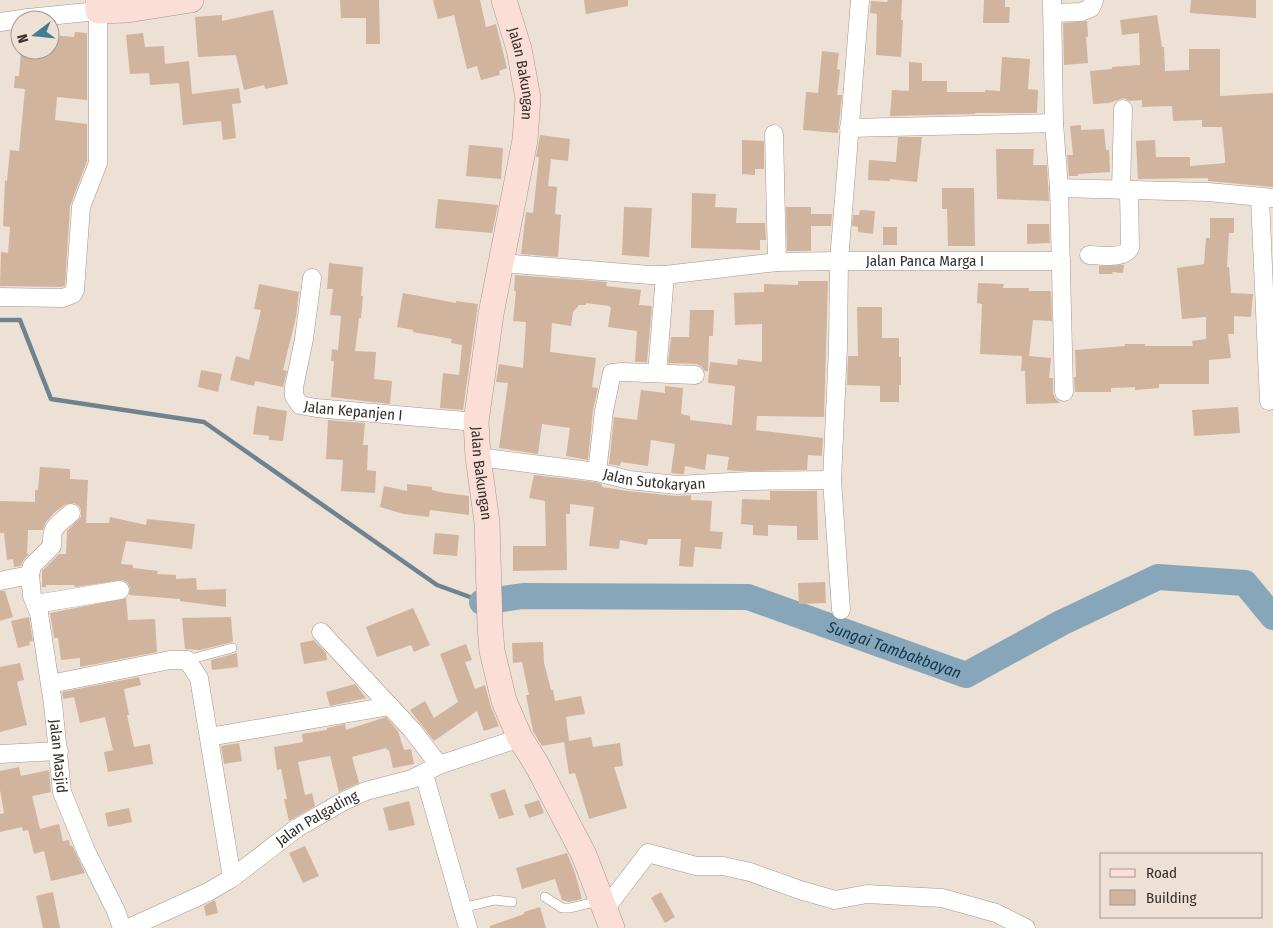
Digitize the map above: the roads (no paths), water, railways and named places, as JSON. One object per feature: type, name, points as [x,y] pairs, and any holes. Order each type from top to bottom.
[{"type":"main road","points":[[98,6],[127,10],[191,0]]},
{"type":"main road","name":"Jalan Bakungan","points":[[504,0],[519,49],[528,98],[524,140],[491,314],[476,422],[478,457],[487,522],[492,651],[504,701],[520,738],[537,765],[584,855],[606,912]]},
{"type":"street","points":[[842,610],[832,480],[838,348],[839,261],[860,0]]},
{"type":"street","points":[[1064,392],[1059,188],[1054,123],[1053,7],[1081,12],[1091,8],[1094,0]]},
{"type":"street","points":[[0,22],[98,6],[98,163],[82,207],[75,290],[73,294],[63,298],[0,298]]},
{"type":"street","points":[[1089,255],[1119,256],[1130,248],[1125,190],[1123,109]]},
{"type":"street","points":[[849,128],[1054,123]]},
{"type":"street","points":[[774,134],[777,262]]},
{"type":"street","points":[[1059,188],[1208,192],[1267,198],[1269,401]]},
{"type":"street","name":"Jalan Panca Marga I","points":[[501,263],[665,274],[777,262],[1061,261]]},
{"type":"street","points":[[657,373],[665,274]]},
{"type":"street","name":"Jalan Kepanjen I","points":[[312,278],[304,339],[294,387],[294,396],[300,404],[316,408],[476,422]]},
{"type":"street","points":[[597,472],[604,410],[612,373],[695,375]]},
{"type":"street","name":"Jalan Sutokaryan","points":[[478,457],[597,472],[629,480],[677,485],[750,481],[832,480]]},
{"type":"street","points":[[0,581],[30,575],[32,566],[52,546],[52,533],[54,529],[71,513]]},
{"type":"street","name":"Jalan Masjid","points":[[30,575],[32,596],[36,604],[50,684],[59,751],[62,792],[86,851],[116,911],[122,928]]},
{"type":"street","points":[[36,604],[120,590]]},
{"type":"street","points":[[322,632],[412,730],[439,765]]},
{"type":"street","points":[[50,684],[170,660],[187,660],[199,678],[232,878]]},
{"type":"street","points":[[209,737],[390,706]]},
{"type":"street","name":"Jalan Palgading","points":[[129,928],[208,892],[232,878],[297,828],[344,801],[366,791],[412,779],[439,765],[520,738]]},
{"type":"street","points":[[0,754],[59,751]]},
{"type":"street","points":[[424,774],[468,928]]},
{"type":"street","points":[[606,912],[648,853],[696,866],[723,866],[750,872],[835,900],[867,894],[942,898],[996,913],[1026,928]]},
{"type":"lane","points":[[187,660],[232,648]]},
{"type":"lane","points":[[545,897],[562,908],[606,912]]},
{"type":"lane","points":[[462,908],[495,900],[512,902]]},
{"type":"waterway","points":[[0,320],[20,320],[51,399],[204,422],[437,585],[481,601]]},
{"type":"waterway","name":"Sungai Tambakbayan","points":[[482,602],[523,596],[748,597],[966,675],[1061,623],[1158,577],[1245,583],[1273,617]]}]
